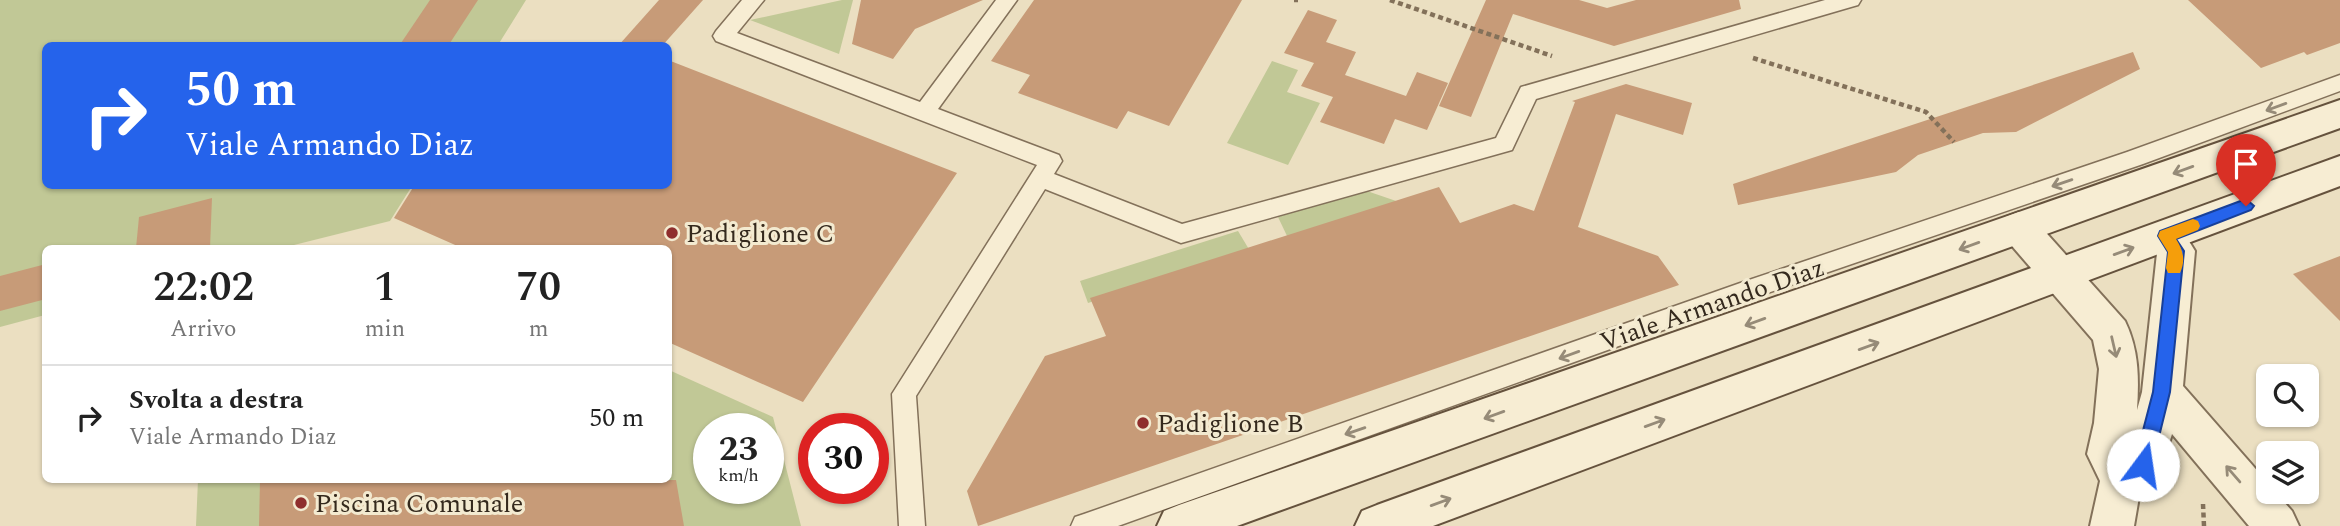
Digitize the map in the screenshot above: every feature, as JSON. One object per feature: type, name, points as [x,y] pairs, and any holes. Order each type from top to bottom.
[{"type":"main road","name":"Viale Armando Diaz","points":[[1180,526],[2340,114]]},
{"type":"main road","points":[[1377,526],[2340,171]]},
{"type":"main road","points":[[2020,228],[2111,333],[2119,369],[2115,423],[2108,454],[2122,480],[2112,526]]},
{"type":"main road","points":[[2122,480],[2143,465],[2162,392],[2176,251],[2166,236]]},
{"type":"main road","points":[[2162,392],[2277,526]]},
{"type":"lane","points":[[754,0],[723,36],[1051,161],[904,394],[912,526]]},
{"type":"lane","points":[[925,112],[1007,0]]},
{"type":"lane","points":[[1040,178],[1181,234],[1504,144],[1528,93],[1851,0]]},
{"type":"lane","name":"Viale Armando Diaz","points":[[1084,526],[1746,291],[2135,158],[2340,83]]},
{"type":"path","points":[[1390,0],[1597,72]]},
{"type":"path","points":[[1703,42],[1926,112],[1954,142]]},
{"type":"path","points":[[2202,499],[2204,526]]},
{"type":"green space","points":[[0,0],[526,0],[500,42],[42,42],[42,189],[410,189],[390,221],[294,245],[42,245],[42,316],[0,327]]},
{"type":"green space","points":[[853,0],[839,54],[750,20]]},
{"type":"green space","points":[[1272,61],[1298,70],[1287,92],[1320,103],[1288,165],[1227,143]]},
{"type":"green space","points":[[1364,190],[1402,203],[1288,238],[1278,217]]},
{"type":"green space","points":[[1238,231],[1250,251],[1088,303],[1080,281]]},
{"type":"green space","points":[[672,371],[764,413],[693,413],[693,504],[784,504],[784,460],[801,526],[196,526],[198,483],[672,483]]},
{"type":"building","points":[[430,0],[478,0],[451,42],[402,42]]},
{"type":"building","points":[[659,0],[703,0],[666,42],[622,42]]},
{"type":"building","points":[[861,0],[983,0],[915,29],[893,59],[852,44]]},
{"type":"building","points":[[1034,0],[1242,0],[1169,126],[1128,111],[1117,129],[1018,93],[1030,75],[991,61]]},
{"type":"building","points":[[1486,0],[1579,0],[1607,8],[1636,0],[1739,0],[1741,9],[1614,46],[1513,14],[1471,117],[1439,106]]},
{"type":"building","points":[[2188,0],[2340,0],[2340,43],[2307,55],[2304,52],[2261,68]]},
{"type":"building","points":[[1308,10],[1337,20],[1326,42],[1356,52],[1345,75],[1406,96],[1417,72],[1448,83],[1427,130],[1395,119],[1384,144],[1320,122],[1333,97],[1301,86],[1314,63],[1284,53]]},
{"type":"building","points":[[2133,52],[2140,69],[2016,132],[1983,133],[1918,155],[1896,172],[1738,205],[1733,184]]},
{"type":"building","name":"Padiglione C","points":[[672,62],[957,173],[803,402],[672,344],[672,245],[455,245],[394,218],[412,189],[672,189]]},
{"type":"building","name":"Padiglione B","points":[[1626,84],[1692,103],[1683,135],[1616,114],[1578,227],[1658,256],[1679,285],[978,526],[967,491],[1045,356],[1106,336],[1090,298],[1439,187],[1460,223],[1514,204],[1534,211],[1575,102],[1572,101]]},
{"type":"building","points":[[212,198],[210,245],[136,245],[139,217]]},
{"type":"building","points":[[2340,256],[2340,321],[2293,274]]},
{"type":"building","points":[[42,265],[42,300],[0,311],[0,276]]},
{"type":"building","points":[[672,480],[676,480],[684,526],[259,526],[260,483],[672,483]]},
{"type":"slow traffic","points":[[2174,268],[2176,251],[2166,236],[2193,226]]},
{"type":"place","name":"Padiglione C","points":[[672,233]]},
{"type":"place","name":"Padiglione B","points":[[1143,423]]},
{"type":"place","name":"Piscina Comunale","points":[[301,503]]},
{"type":"route","points":[[2143,465],[2162,392],[2176,251],[2166,236],[2246,206]]}]
